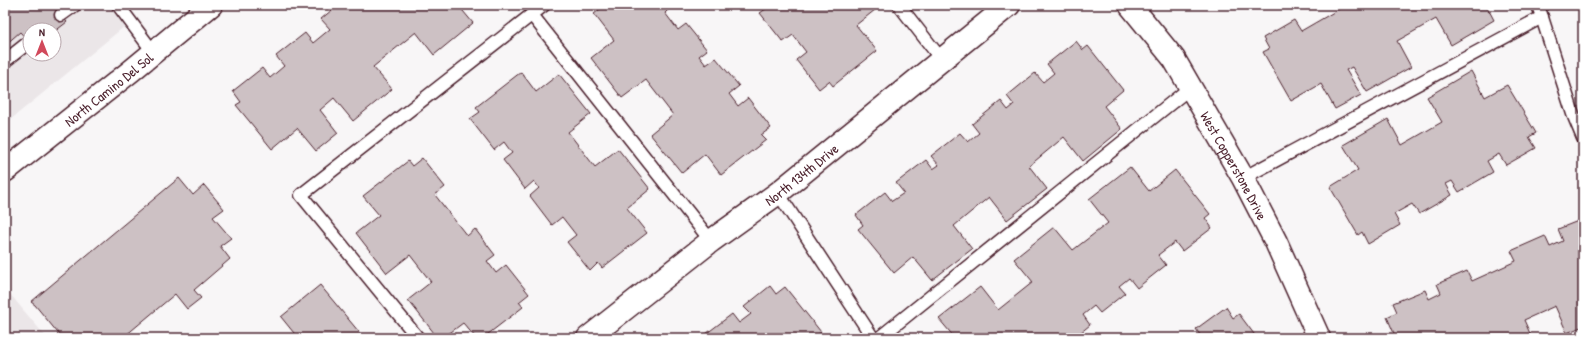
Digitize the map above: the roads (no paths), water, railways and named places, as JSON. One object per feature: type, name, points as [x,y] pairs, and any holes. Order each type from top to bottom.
[{"type":"street","name":"North Camino Del Sol","points":[[5,172],[211,5]]},
{"type":"street","name":"North 134th Drive","points":[[588,338],[711,241],[778,193],[941,59],[1010,5]]},
{"type":"street","name":"West Copperstone Drive","points":[[1130,5],[1174,59],[1243,178],[1276,242],[1319,338]]},
{"type":"lane","points":[[61,15],[75,5]]},
{"type":"lane","points":[[118,5],[154,52]]},
{"type":"lane","points":[[418,338],[300,195],[544,5]]},
{"type":"lane","points":[[898,5],[941,59]]},
{"type":"lane","points":[[1538,5],[1573,114],[1583,138]]},
{"type":"lane","points":[[532,15],[711,241]]},
{"type":"lane","points":[[1243,178],[1542,17]]},
{"type":"lane","points":[[5,61],[22,47]]},
{"type":"lane","points":[[879,338],[1191,87]]},
{"type":"lane","points":[[778,193],[873,338]]}]
